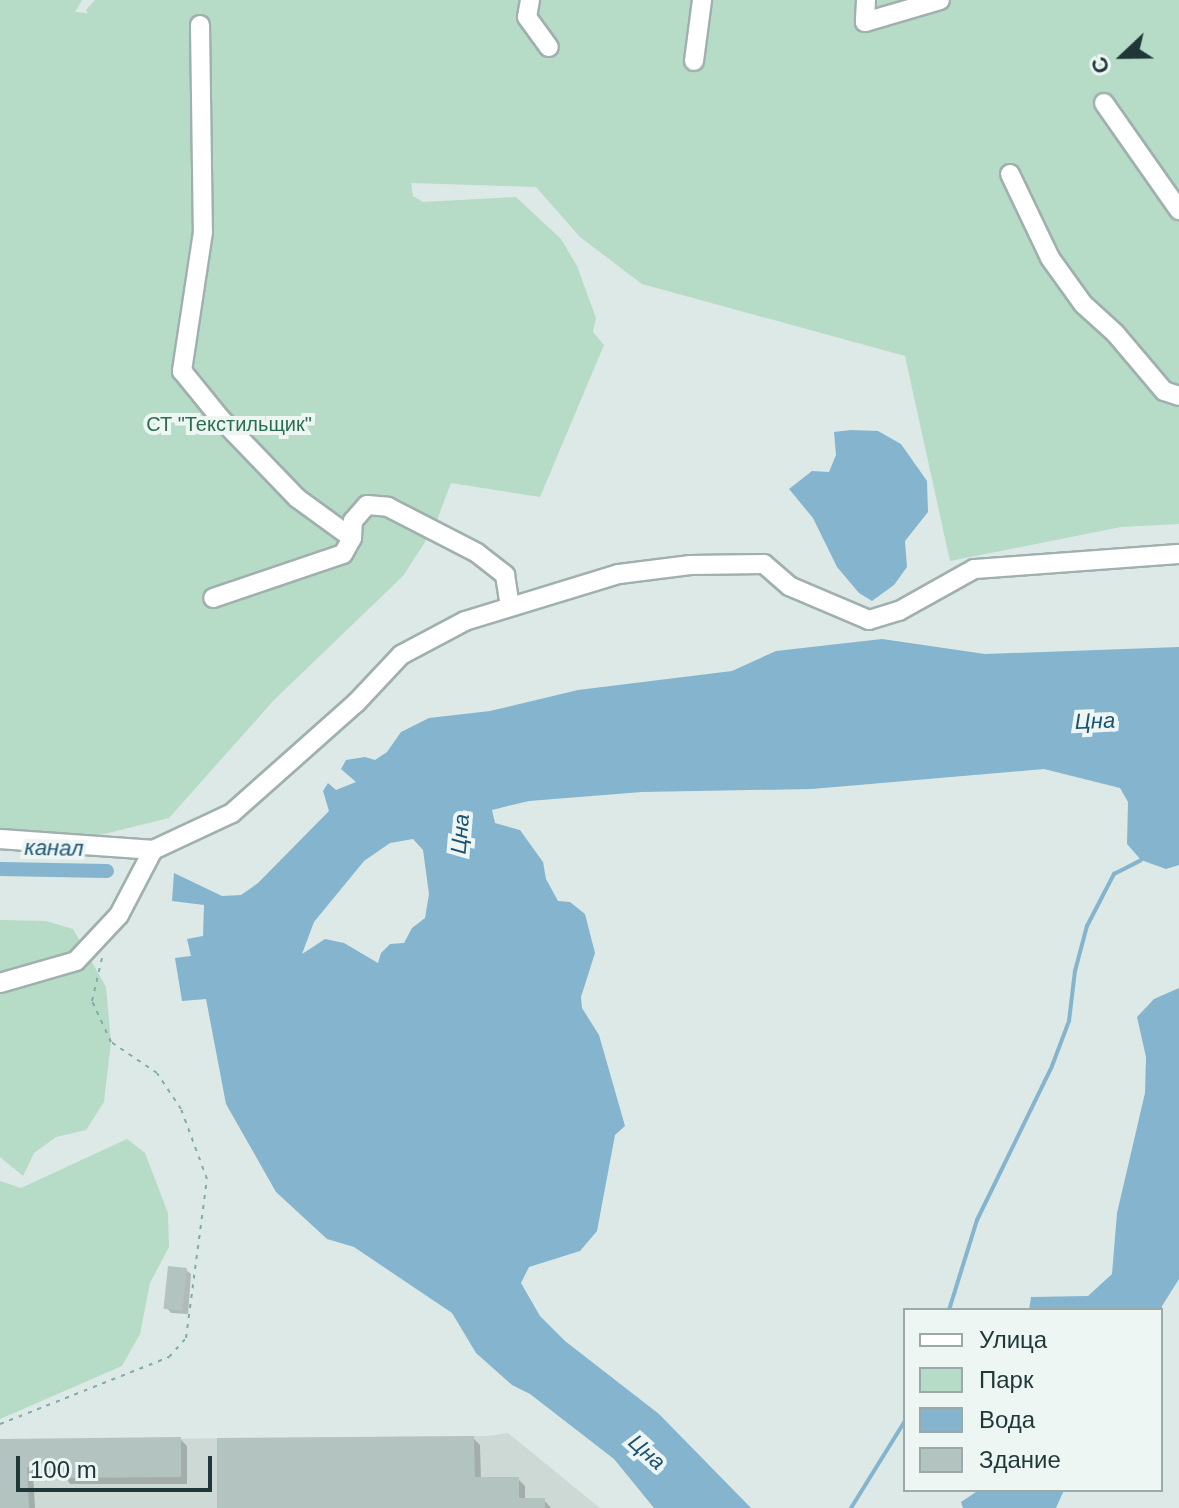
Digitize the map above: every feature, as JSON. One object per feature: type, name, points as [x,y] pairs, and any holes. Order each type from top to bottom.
[{"type":"street","points":[[530,0],[527,17],[549,47]]},
{"type":"street","points":[[694,61],[702,0]]},
{"type":"street","points":[[866,0],[865,22],[940,0]]},
{"type":"street","points":[[200,25],[203,232],[182,371],[221,419],[297,498],[352,538]]},
{"type":"street","points":[[1104,103],[1179,210]]},
{"type":"street","points":[[1010,174],[1050,258],[1083,304],[1115,333],[1164,391],[1179,396]]},
{"type":"street","points":[[213,598],[343,554],[352,538],[353,521],[367,505],[388,507],[477,553],[505,575],[510,606]]},
{"type":"street","points":[[0,839],[153,850],[232,813],[346,712],[401,655],[465,621],[619,574],[690,565],[764,564],[789,586],[869,620],[909,605],[974,569],[1179,554]]},
{"type":"street","points":[[0,983],[76,961],[119,915],[153,850]]},
{"type":"path","points":[[0,1424],[169,1357],[186,1338],[207,1179],[181,1109],[157,1073],[111,1042],[92,1001],[102,956]]},
{"type":"shaded area","points":[[508,1433],[600,1508],[0,1508],[0,1440],[487,1436]]},
{"type":"green space","name":"СТ \"Текстильщик\"","points":[[0,0],[82,0],[75,12],[88,13],[86,10],[95,0],[1179,0],[1179,524],[1121,527],[950,561],[905,356],[642,284],[580,237],[536,187],[411,183],[413,196],[423,202],[516,197],[561,239],[577,266],[596,318],[593,332],[604,345],[540,497],[451,483],[434,528],[403,576],[273,701],[169,818],[96,836],[0,829]]},
{"type":"green space","points":[[0,920],[46,921],[73,929],[106,987],[111,1042],[104,1102],[86,1130],[56,1137],[34,1153],[23,1176],[0,1157]]},
{"type":"green space","points":[[127,1139],[145,1153],[168,1213],[169,1247],[150,1283],[140,1334],[122,1366],[0,1419],[0,1181],[21,1188]]},
{"type":"water","points":[[878,431],[901,444],[927,481],[928,512],[905,541],[907,567],[894,585],[872,601],[859,593],[837,567],[813,518],[789,489],[812,471],[829,472],[836,455],[834,432]]},
{"type":"water","name":"Цна","points":[[882,639],[985,654],[1179,647],[1179,865],[1166,869],[1141,860],[1127,844],[1128,802],[1120,788],[1044,769],[812,789],[642,792],[529,801],[492,810],[495,823],[520,830],[543,862],[546,879],[558,901],[570,902],[585,914],[595,953],[581,997],[582,1008],[599,1035],[625,1126],[615,1135],[597,1231],[580,1251],[529,1267],[521,1283],[540,1316],[565,1341],[659,1414],[751,1508],[654,1508],[614,1459],[530,1394],[512,1385],[476,1353],[452,1313],[354,1247],[327,1239],[276,1192],[226,1104],[206,999],[182,1001],[175,958],[191,956],[187,939],[203,936],[204,905],[172,901],[174,873],[222,896],[241,895],[258,883],[329,811],[323,791],[328,783],[336,790],[356,782],[341,769],[346,760],[365,757],[375,760],[387,752],[401,732],[429,718],[490,711],[578,690],[732,671],[776,651]],"holes":[[[413,839],[423,850],[429,894],[425,918],[412,928],[404,943],[390,944],[381,953],[378,963],[344,943],[325,939],[302,954],[314,922],[364,861],[390,843]]]},
{"type":"water","points":[[1179,988],[1179,1279],[1162,1308],[1029,1308],[1031,1297],[1088,1296],[1112,1274],[1117,1213],[1145,1093],[1146,1057],[1137,1017],[1154,999]]},
{"type":"water","points":[[976,1492],[1063,1492],[1056,1508],[963,1508],[961,1502]]},
{"type":"building","points":[[168,1266],[187,1268],[182,1311],[164,1309]]},
{"type":"building","points":[[474,1436],[475,1477],[519,1477],[519,1498],[545,1498],[545,1508],[217,1508],[217,1438]]},
{"type":"building","points":[[181,1437],[181,1477],[61,1478],[61,1467],[27,1467],[29,1508],[0,1508],[0,1439]]},
{"type":"waterway","points":[[950,1308],[977,1220],[1052,1066],[1069,1021],[1075,971],[1087,926],[1114,874],[1141,860]]},
{"type":"waterway","name":"канал","points":[[0,869],[107,871]]},
{"type":"waterway","points":[[851,1508],[903,1424]]}]
